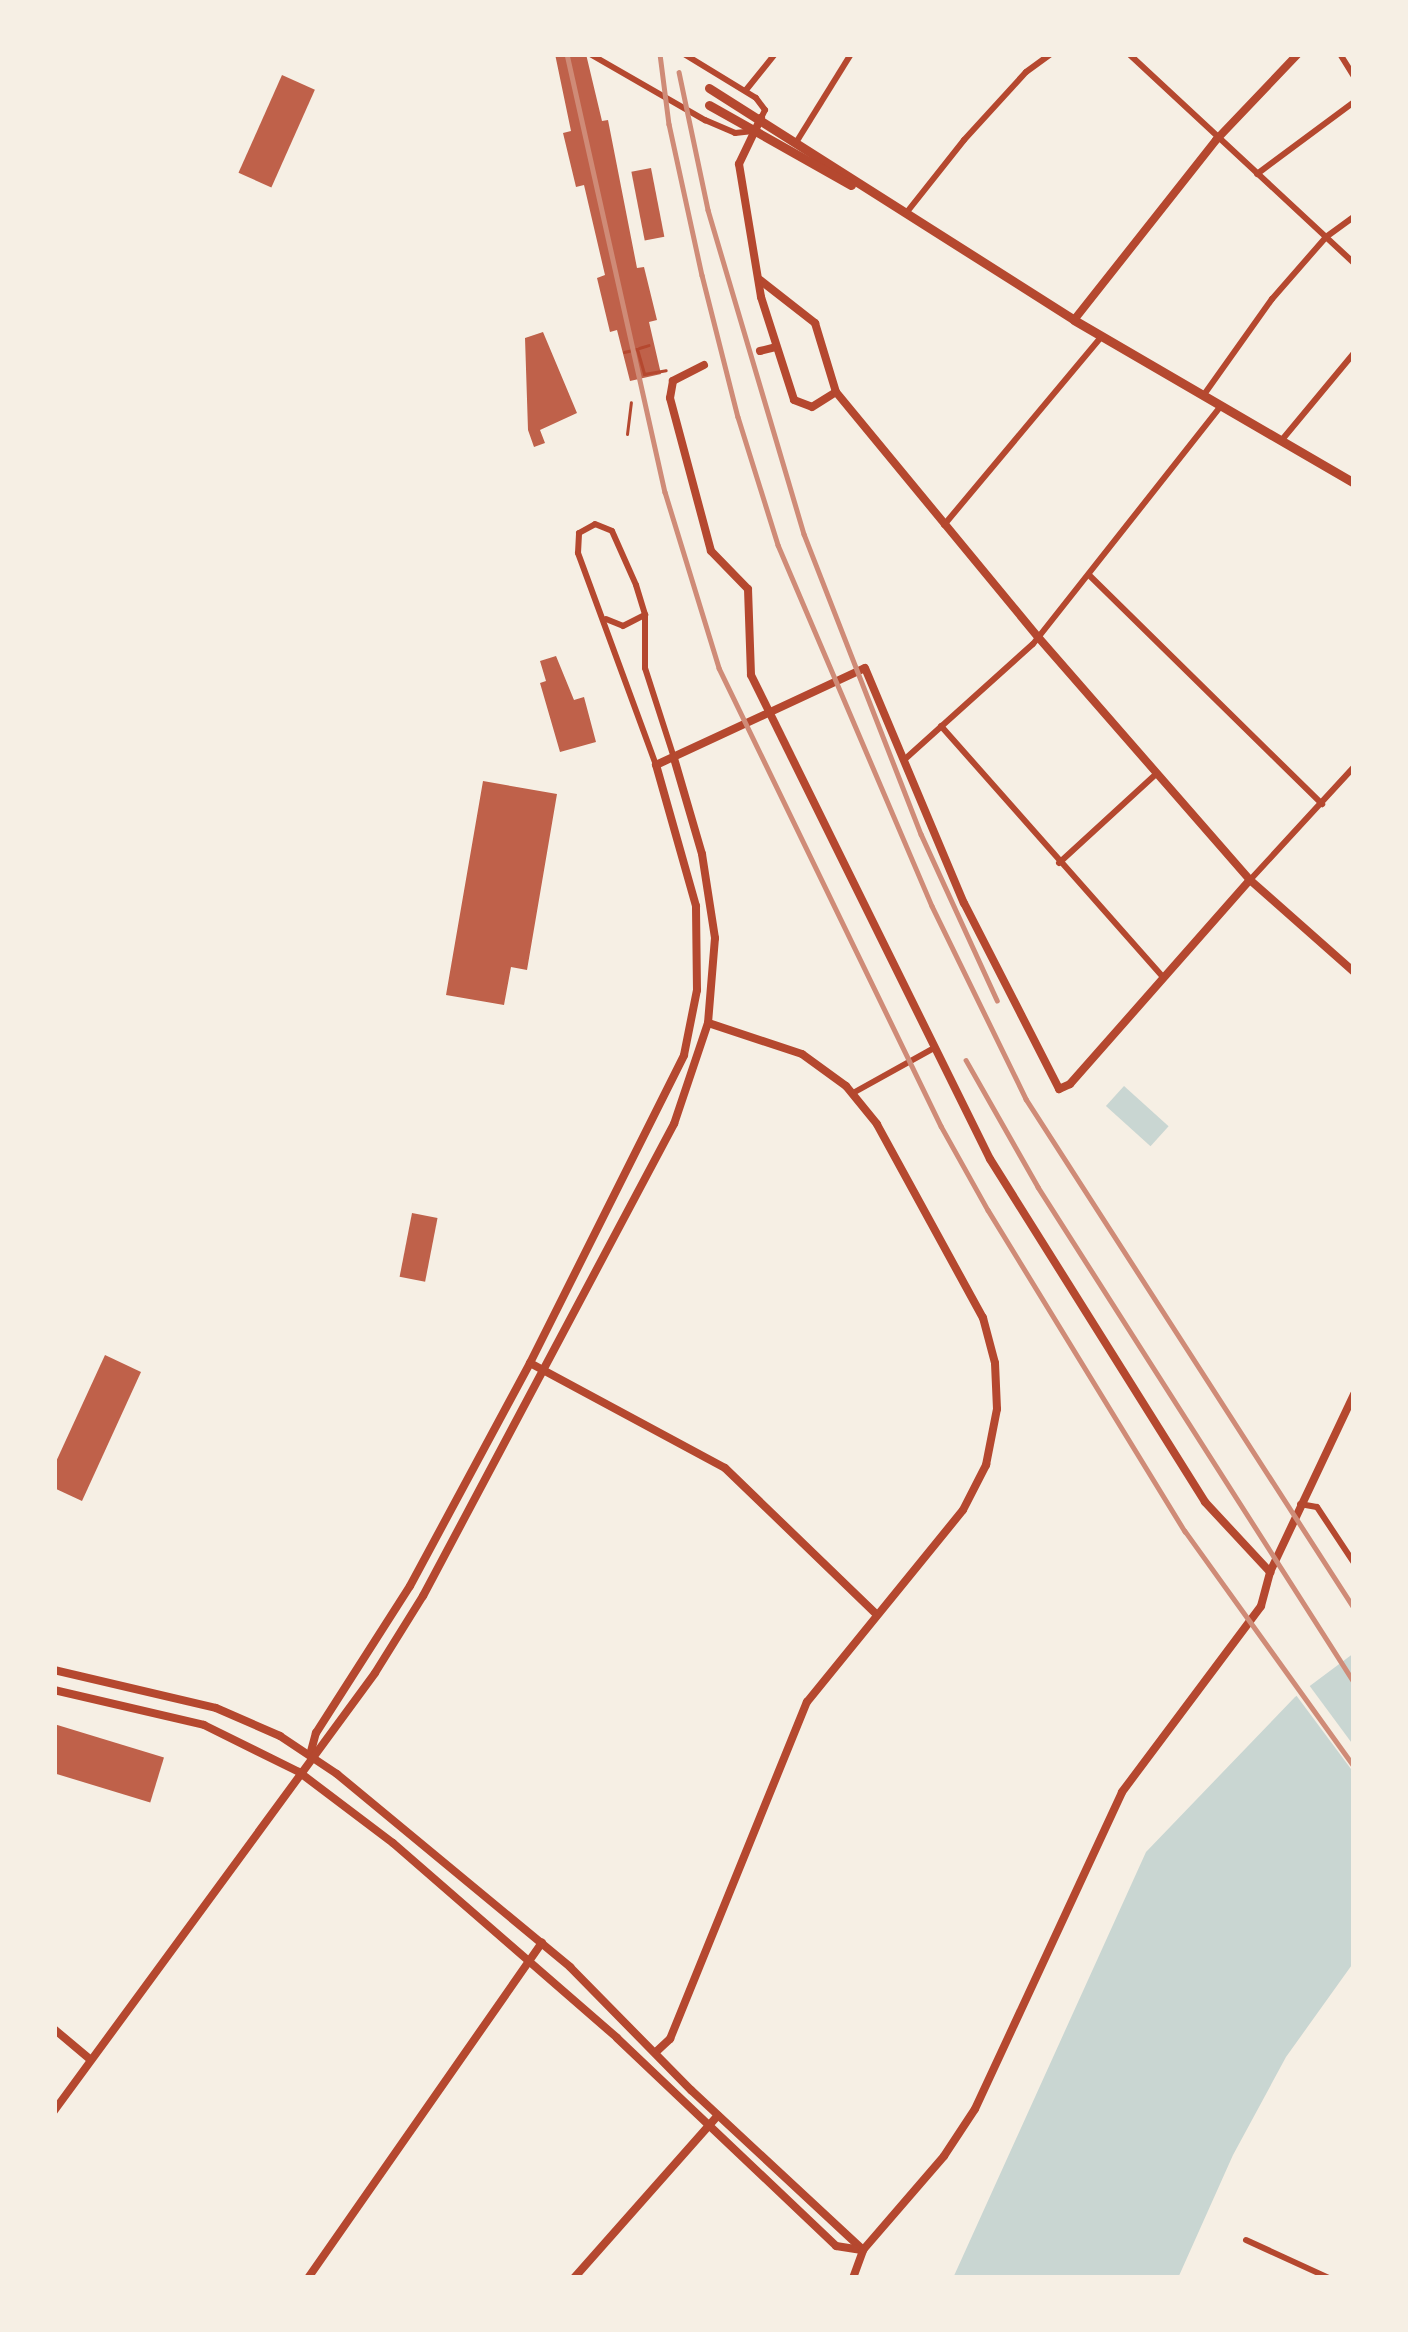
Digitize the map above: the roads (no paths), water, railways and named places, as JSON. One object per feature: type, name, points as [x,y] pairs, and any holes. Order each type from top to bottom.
[{"type":"main road","points":[[709,88],[1074,320],[1353,482]]},
{"type":"main road","points":[[709,106],[893,207]]},
{"type":"street","points":[[590,54],[705,120],[735,134],[753,131]]},
{"type":"street","points":[[684,54],[746,90],[765,110],[739,164],[776,347],[799,405],[828,401],[836,392]]},
{"type":"street","points":[[746,90],[775,54]]},
{"type":"street","points":[[797,141],[851,54]]},
{"type":"street","points":[[905,215],[964,140],[1026,72],[1051,54]]},
{"type":"street","points":[[1129,54],[1216,140],[1354,262]]},
{"type":"street","points":[[1074,320],[1216,140],[1298,54]]},
{"type":"street","points":[[1340,54],[1354,76]]},
{"type":"street","points":[[1256,173],[1354,102]]},
{"type":"street","points":[[1203,395],[1273,298],[1326,237],[1354,217]]},
{"type":"street","points":[[760,280],[815,323],[836,392],[1038,637],[1250,880],[1354,972]]},
{"type":"street","points":[[944,525],[1102,336]]},
{"type":"street","points":[[760,351],[776,347]]},
{"type":"street","points":[[1280,441],[1354,352]]},
{"type":"street","points":[[704,365],[673,381],[670,398],[711,551],[748,589],[753,609],[748,665],[990,1159],[1192,1481],[1270,1572]]},
{"type":"street","points":[[901,762],[1038,637],[1221,406]]},
{"type":"street","points":[[54,2111],[310,1755],[331,1738],[423,1596],[674,1124],[708,1023],[713,911],[674,758],[645,668],[645,615],[617,538],[595,524],[579,533],[576,546],[656,765],[696,906],[693,1020],[672,1089],[530,1363],[410,1586],[316,1732],[310,1755]]},
{"type":"street","points":[[1089,575],[1322,804]]},
{"type":"street","points":[[604,617],[622,626],[645,615]]},
{"type":"street","points":[[656,765],[774,715],[865,668],[901,762],[999,976],[1059,1089],[1354,767]]},
{"type":"street","points":[[940,726],[1162,976]]},
{"type":"street","points":[[1059,862],[1156,774]]},
{"type":"street","points":[[657,2051],[670,2039],[807,1702],[952,1526],[975,1490],[993,1438],[997,1384],[990,1338],[975,1299],[878,1124],[854,1094],[802,1054],[708,1023]]},
{"type":"street","points":[[854,1094],[934,1048]]},
{"type":"street","points":[[530,1363],[725,1468],[877,1615]]},
{"type":"street","points":[[853,2278],[863,2250],[960,2134],[1122,1792],[1261,1606],[1270,1572],[1354,1394]]},
{"type":"street","points":[[1300,1504],[1317,1508],[1354,1563]]},
{"type":"street","points":[[54,1670],[216,1708],[310,1755],[413,1832],[542,1942],[863,2250]]},
{"type":"street","points":[[54,1690],[204,1724],[299,1772],[392,1843],[528,1959],[836,2246],[863,2250]]},
{"type":"street","points":[[308,2278],[542,1942]]},
{"type":"street","points":[[54,2029],[91,2060]]},
{"type":"street","points":[[574,2278],[718,2115]]},
{"type":"street","points":[[1246,2240],[1329,2278]]},
{"type":"railway","points":[[567,54],[665,492],[719,668],[941,1126],[988,1210],[1185,1531],[1354,1766]]},
{"type":"railway","points":[[660,54],[669,124],[702,275],[738,417],[778,545],[932,906],[1026,1099],[1354,1608]]},
{"type":"railway","points":[[679,72],[708,210],[804,534],[921,834],[997,1000]]},
{"type":"railway","points":[[966,1060],[1038,1187],[1354,1682]]}]
